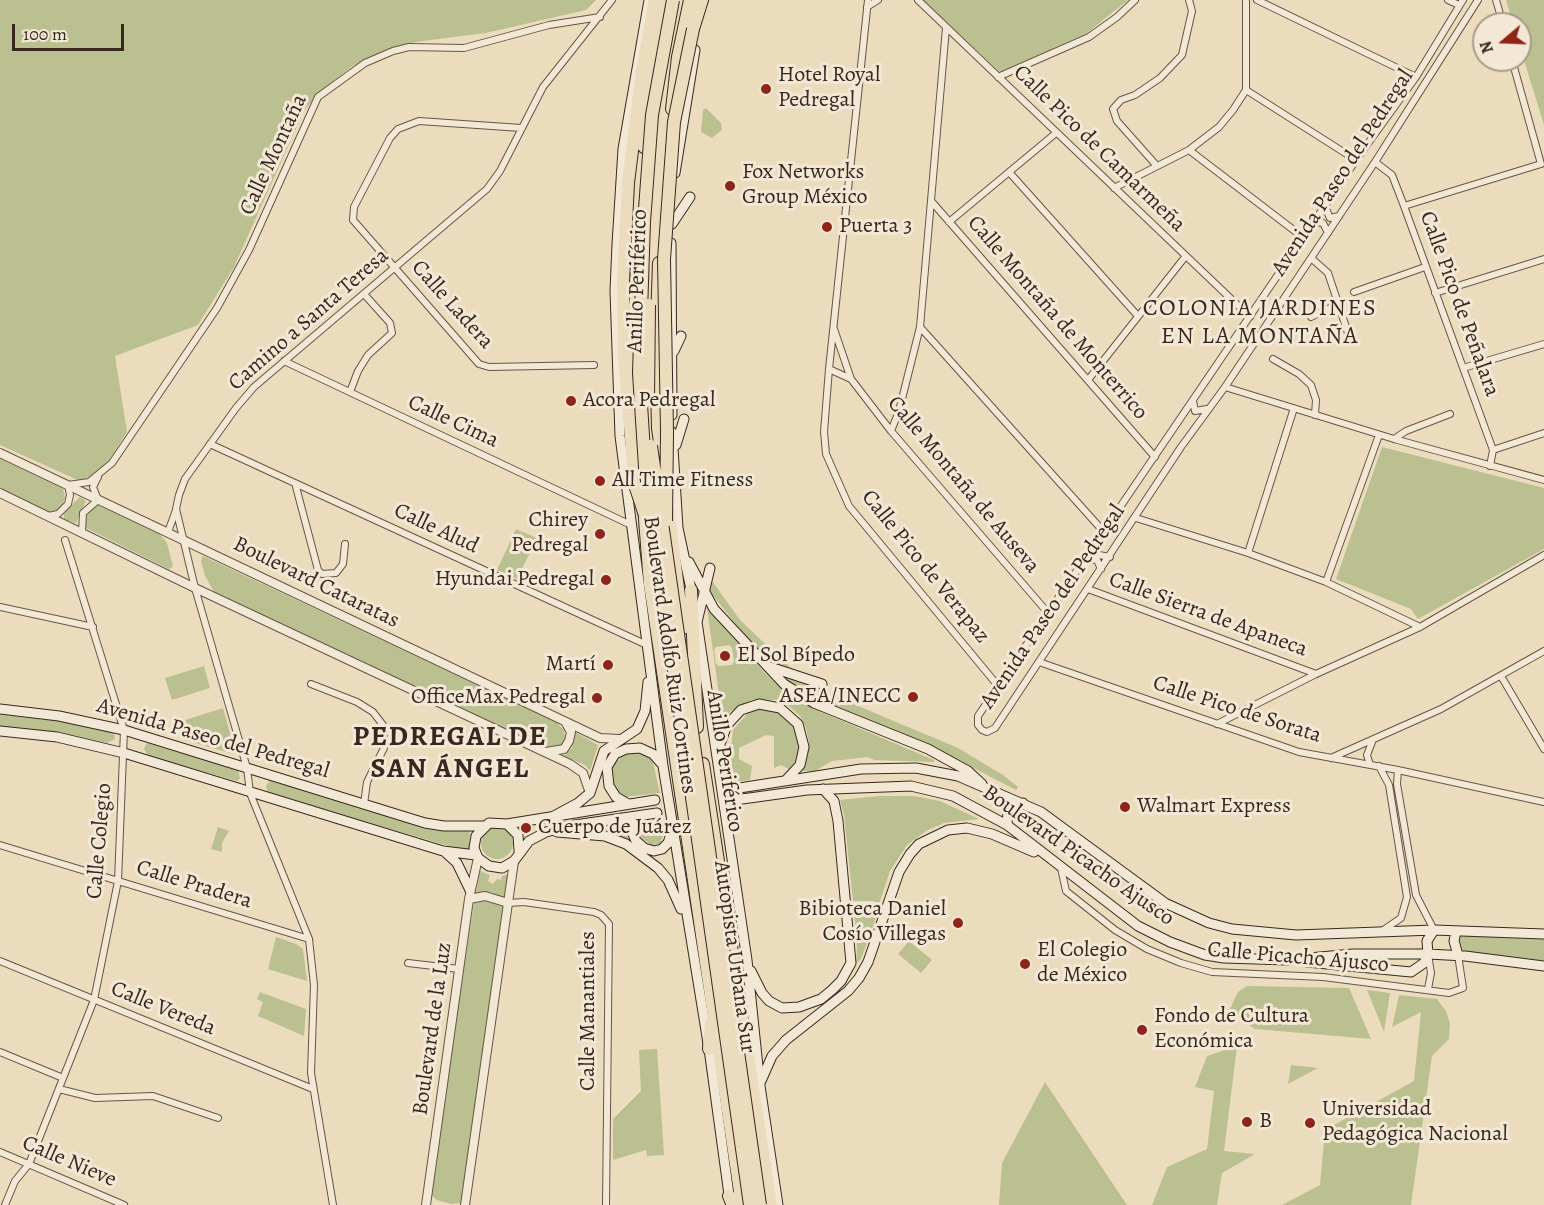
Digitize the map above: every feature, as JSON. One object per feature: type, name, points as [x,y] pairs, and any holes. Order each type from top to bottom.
[{"type":"highway","points":[[654,543],[635,485],[624,356],[622,282],[628,183],[642,70],[655,0]]},
{"type":"highway","name":"Anillo Periférico","points":[[666,0],[645,122],[633,379],[650,584],[742,1205]]},
{"type":"highway","name":"Autopista Urbana Sur","points":[[673,0],[652,115],[644,222],[639,373],[645,467],[750,1205]]},
{"type":"highway","name":"Autopista Urbana Sur","points":[[680,0],[660,120],[650,243],[648,390],[651,452],[760,1205]]},
{"type":"highway","name":"Anillo Periférico","points":[[690,0],[678,57],[662,200],[656,348],[658,428],[697,727],[771,1205]]},
{"type":"highway","points":[[665,552],[667,432],[664,260],[674,122],[693,29],[703,0]]},
{"type":"highway","points":[[675,174],[678,57]]},
{"type":"highway","points":[[691,590],[697,727]]},
{"type":"highway","points":[[709,1049],[713,997]]},
{"type":"highway","points":[[739,997],[756,1053]]},
{"type":"main road","name":"Boulevard Adolfo Ruiz Cortines","points":[[649,0],[623,149],[615,291],[620,436],[663,766],[709,1049],[731,1202]]},
{"type":"main road","name":"Boulevard Adolfo Ruiz Cortines","points":[[703,0],[675,174],[672,224],[673,453],[678,528],[697,622],[747,960],[760,1086],[777,1205]]},
{"type":"main road","points":[[672,224],[690,197]]},
{"type":"main road","points":[[673,353],[681,336]]},
{"type":"main road","points":[[673,453],[684,419]]},
{"type":"main road","points":[[678,528],[704,593],[721,618],[763,665],[784,684],[814,703],[928,749],[968,771],[986,788]]},
{"type":"main road","points":[[697,622],[710,568]]},
{"type":"main road","points":[[552,817],[578,803],[590,793],[602,754],[619,739],[633,733],[641,722],[645,711],[649,664]]},
{"type":"main road","points":[[763,665],[822,684]]},
{"type":"main road","points":[[717,758],[723,733],[736,713],[754,705],[776,706],[794,720],[804,740],[804,753],[800,765],[784,782]]},
{"type":"main road","name":"Avenida Paseo del Pedregal","points":[[0,709],[59,716],[124,730],[435,825],[483,826]]},
{"type":"main road","name":"Avenida Paseo del Pedregal","points":[[0,731],[57,737],[124,753],[444,851],[477,857]]},
{"type":"main road","points":[[630,805],[620,801],[609,786],[608,767],[615,754],[626,749],[640,748],[653,754],[663,766]]},
{"type":"main road","name":"Boulevard Picacho Ajusco","points":[[733,789],[861,769],[916,768],[958,776],[1023,803],[1071,832],[1166,903],[1209,923],[1232,929],[1296,935],[1434,930],[1544,934]]},
{"type":"main road","name":"Boulevard Picacho Ajusco","points":[[735,800],[823,789],[911,786],[953,796],[1007,825],[1138,926],[1170,942],[1205,955],[1224,958],[1287,960],[1353,954],[1428,954],[1458,955],[1544,966]]},
{"type":"main road","points":[[747,960],[762,993],[769,1001],[782,1008],[799,1007],[821,999],[841,981],[848,971],[851,963],[838,821],[834,801],[823,789]]},
{"type":"main road","points":[[655,800],[507,824],[495,821],[483,826],[474,842],[477,857],[495,868],[502,868],[514,861],[519,851],[529,841],[546,832],[568,826],[657,813]]},
{"type":"main road","points":[[1007,825],[1008,811],[1023,803]]},
{"type":"main road","points":[[644,815],[634,822],[633,837],[644,848],[654,851],[662,849],[668,843],[672,819]]},
{"type":"main road","points":[[507,824],[519,835],[519,851]]},
{"type":"main road","points":[[760,1086],[765,1068],[786,1040],[848,991],[859,978],[868,962],[899,872],[919,844],[948,831],[967,828],[1015,842],[1058,866]]},
{"type":"main road","points":[[546,832],[605,836],[626,844],[658,868],[668,880],[688,926]]},
{"type":"main road","points":[[444,851],[457,863],[470,895]]},
{"type":"main road","points":[[1287,960],[1411,972],[1419,969],[1428,954],[1427,941],[1434,930]]},
{"type":"main road","points":[[1456,931],[1454,941],[1458,955]]},
{"type":"street","name":"Camino a Santa Teresa","points":[[333,1205],[313,1089],[311,1043],[314,985],[309,939],[250,793],[247,768],[195,588],[176,510],[185,479],[245,397],[284,361],[487,189],[500,171],[543,87],[612,0]]},
{"type":"street","points":[[868,3],[878,0]]},
{"type":"street","name":"Calle Pico de Camarmeña","points":[[910,0],[924,6]]},
{"type":"street","name":"Calle Pico de Camarmeña","points":[[918,0],[1250,317]]},
{"type":"street","points":[[998,77],[1089,37],[1117,17],[1135,0]]},
{"type":"street","points":[[1157,166],[1117,121],[1113,109],[1121,100],[1135,95],[1161,78],[1182,55],[1192,11],[1189,0]]},
{"type":"street","points":[[1114,188],[1189,150],[1219,127],[1246,90],[1246,0]]},
{"type":"street","points":[[1257,0],[1416,77]]},
{"type":"street","points":[[1448,0],[1461,3]]},
{"type":"street","name":"Avenida Paseo del Pedregal","points":[[1461,3],[1416,77],[1356,160],[977,719],[978,725],[984,731],[995,728],[1328,233],[1478,0]]},
{"type":"street","name":"Calle Pico de Verapaz","points":[[868,3],[824,432],[831,470],[844,496],[999,687]]},
{"type":"street","name":"Calle Montaña","points":[[98,477],[118,456],[229,289],[254,241],[318,97],[365,63],[393,51],[409,47],[449,50],[464,48],[549,25],[600,17]]},
{"type":"street","points":[[891,431],[899,411],[921,327],[946,28]]},
{"type":"street","points":[[1404,206],[1541,164],[1515,72]]},
{"type":"street","points":[[1246,90],[1356,160]]},
{"type":"street","points":[[1385,120],[1392,121],[1395,130]]},
{"type":"street","name":"Calle Ladera","points":[[521,128],[419,121],[398,129],[390,138],[352,215],[357,227],[483,366],[594,365]]},
{"type":"street","points":[[949,222],[1056,133]]},
{"type":"street","points":[[1189,150],[1304,238]]},
{"type":"street","name":"Calle Pico de Peñalara","points":[[1375,162],[1392,175],[1493,450]]},
{"type":"street","points":[[1009,172],[1137,315]]},
{"type":"street","name":"Calle Montaña de Monterrico","points":[[932,202],[1155,457]]},
{"type":"street","points":[[1325,206],[1327,215],[1334,218],[1339,216]]},
{"type":"street","points":[[1315,222],[1323,223],[1328,233]]},
{"type":"street","points":[[1088,380],[1185,257]]},
{"type":"street","points":[[1311,258],[1328,273],[1349,336]]},
{"type":"street","points":[[1435,293],[1544,259]]},
{"type":"street","points":[[1354,292],[1425,267]]},
{"type":"street","points":[[350,393],[358,371],[368,355],[392,333],[390,323],[364,294]]},
{"type":"street","points":[[1311,317],[1338,304]]},
{"type":"street","name":"Calle Montaña de Auseva","points":[[834,327],[851,379],[891,431],[1049,614]]},
{"type":"street","points":[[921,327],[1104,532]]},
{"type":"street","points":[[1463,368],[1544,344]]},
{"type":"street","points":[[1273,359],[1299,374],[1311,385],[1316,400],[1315,415]]},
{"type":"street","name":"Calle Cima","points":[[284,361],[631,525]]},
{"type":"street","name":"Calle Montaña de Auseva","points":[[829,369],[851,379]]},
{"type":"street","points":[[1225,387],[1379,435],[1544,480]]},
{"type":"street","points":[[1193,401],[1196,411],[1208,409]]},
{"type":"street","points":[[1248,553],[1294,408]]},
{"type":"street","points":[[1394,439],[1406,431],[1450,414]]},
{"type":"street","points":[[1182,418],[1192,419],[1195,428]]},
{"type":"street","points":[[1490,466],[1493,450],[1544,433]]},
{"type":"street","points":[[1326,582],[1379,435]]},
{"type":"street","name":"Calle Alud","points":[[210,444],[647,645]]},
{"type":"street","name":"Boulevard Cataratas","points":[[0,453],[600,738],[619,739]]},
{"type":"street","points":[[48,516],[58,514],[68,504],[70,495],[68,485],[84,484],[98,477]]},
{"type":"street","points":[[82,532],[83,513],[98,500],[93,487],[98,477]]},
{"type":"street","points":[[295,483],[318,570],[330,575],[336,573],[343,564],[345,544]]},
{"type":"street","points":[[0,493],[195,588],[578,768],[586,779],[590,793]]},
{"type":"street","points":[[168,532],[176,510]]},
{"type":"street","points":[[1136,518],[1248,553],[1326,582],[1420,627]]},
{"type":"street","name":"Calle Colegio","points":[[5,1205],[15,1181],[29,1164],[94,1000],[118,881],[124,730],[65,540]]},
{"type":"street","points":[[1094,547],[1099,555],[1110,556]]},
{"type":"street","points":[[1217,724],[1316,674],[1420,627],[1544,555]]},
{"type":"street","points":[[1086,559],[1097,560],[1101,569]]},
{"type":"street","name":"Calle Sierra de Apaneca","points":[[1088,589],[1316,674]]},
{"type":"street","points":[[0,607],[93,627]]},
{"type":"street","points":[[1330,758],[1441,709],[1544,651]]},
{"type":"street","name":"Calle Pico de Sorata","points":[[1039,662],[1299,752],[1379,766],[1544,802]]},
{"type":"street","points":[[1501,676],[1544,749]]},
{"type":"street","points":[[311,684],[357,702],[373,712],[383,725],[384,748],[367,782],[364,804]]},
{"type":"street","points":[[545,753],[558,752],[569,741],[571,732],[567,724],[560,719]]},
{"type":"street","points":[[1370,765],[1367,751],[1375,740]]},
{"type":"street","points":[[1379,766],[1389,785],[1407,897],[1401,918],[1382,931]]},
{"type":"street","points":[[1398,770],[1397,784],[1416,895],[1434,930]]},
{"type":"street","name":"Calle Pico de Sorata","points":[[1533,798],[1544,795]]},
{"type":"street","name":"Calle Pradera","points":[[0,845],[309,939]]},
{"type":"street","name":"Boulevard de la Luz","points":[[426,1205],[477,857]]},
{"type":"street","points":[[465,1205],[514,861]]},
{"type":"street","name":"Calle Picacho Ajusco","points":[[1058,866],[1066,891],[1115,930],[1147,949],[1181,963],[1212,972],[1323,977],[1428,988],[1449,993],[1463,988],[1458,955]]},
{"type":"street","points":[[470,895],[484,896],[507,903]]},
{"type":"street","name":"Calle Manantiales","points":[[507,903],[525,902],[594,912],[601,915],[609,924],[606,1205]]},
{"type":"street","points":[[1428,954],[1431,973],[1428,988]]},
{"type":"street","name":"Calle Vereda","points":[[0,961],[313,1089]]},
{"type":"street","points":[[408,963],[459,969]]},
{"type":"street","points":[[0,1052],[63,1078]]},
{"type":"street","points":[[59,1089],[95,1098],[153,1096],[218,1118]]},
{"type":"street","name":"Calle Nieve","points":[[0,1152],[124,1205]]},
{"type":"green space","points":[[0,0],[596,0],[586,10],[486,33],[415,42],[384,51],[351,67],[318,93],[304,111],[234,267],[198,325],[115,356],[127,432],[109,460],[96,474],[80,481],[0,445]]},
{"type":"green space","points":[[923,0],[1128,0],[1087,33],[1000,72]]},
{"type":"green space","points":[[1506,0],[1544,0],[1544,125],[1528,72],[1532,72],[1532,12],[1510,12]]},
{"type":"green space","points":[[706,108],[721,123],[722,130],[712,138],[701,132],[703,110]]},
{"type":"green space","points":[[1382,447],[1544,488],[1544,549],[1418,619],[1411,609],[1336,579]]},
{"type":"green space","points":[[0,458],[63,488],[65,498],[62,506],[56,511],[48,511],[0,488]]},
{"type":"green space","points":[[80,497],[86,501],[76,523],[64,519],[64,512]]},
{"type":"green space","points":[[96,504],[159,533],[167,543],[173,567],[169,569],[86,528],[84,519]]},
{"type":"green space","points":[[516,529],[537,538],[517,579],[497,570]]},
{"type":"green space","points":[[203,556],[556,722],[564,730],[565,739],[562,745],[556,749],[537,746],[216,595],[205,576],[201,561]]},
{"type":"green space","points":[[710,578],[740,620],[794,671],[767,663],[707,588]]},
{"type":"green space","points":[[706,601],[764,672],[783,690],[821,712],[934,760],[934,762],[875,760],[867,757],[832,761],[815,771],[800,771],[807,757],[809,742],[800,716],[789,706],[778,700],[753,699],[731,711],[723,723]],"holes":[[[729,645],[732,648],[734,661],[732,665],[719,666],[716,664],[714,650],[716,647]]]},
{"type":"green space","points":[[204,666],[210,688],[172,700],[165,678]]},
{"type":"green space","points":[[775,671],[958,748],[1003,775],[1018,787],[1016,790],[937,749],[815,698]]},
{"type":"green space","points":[[223,708],[235,751],[233,754],[185,740],[179,722]]},
{"type":"green space","points":[[766,708],[776,710],[794,723],[800,743],[795,762],[789,769],[781,765],[774,768],[774,736],[766,735],[739,748],[739,759],[752,766],[750,780],[732,782],[729,768],[733,730],[749,712]]},
{"type":"green space","points":[[0,714],[59,720],[110,731],[114,734],[115,739],[107,743],[58,733],[0,727]]},
{"type":"green space","points":[[575,732],[598,745],[590,771],[585,765],[564,756],[572,748]]},
{"type":"green space","points":[[147,743],[238,770],[240,778],[237,781],[148,756],[144,749]]},
{"type":"green space","points":[[628,753],[641,753],[652,759],[660,793],[625,797],[615,789],[611,776],[612,768],[621,757]]},
{"type":"green space","points":[[270,780],[425,827],[470,831],[469,852],[268,793],[266,786]]},
{"type":"green space","points":[[879,796],[914,796],[940,801],[979,819],[944,823],[926,831],[907,845],[890,871],[879,904],[873,901],[853,901],[844,815],[840,800]]},
{"type":"green space","points":[[663,818],[665,829],[660,844],[651,845],[636,834],[636,826],[640,820]]},
{"type":"green space","points":[[627,822],[626,834],[631,843],[592,830],[592,826]]},
{"type":"green space","points":[[218,827],[229,831],[222,843],[222,852],[211,849]]},
{"type":"green space","points":[[497,827],[508,832],[513,843],[508,854],[497,859],[486,854],[481,843],[486,832]]},
{"type":"green space","points":[[480,871],[490,875],[488,881],[493,884],[497,879],[501,880],[502,876],[509,874],[506,899],[491,892],[476,894]]},
{"type":"green space","points":[[484,901],[504,907],[462,1203],[451,1204],[437,1200],[430,1194],[474,903]]},
{"type":"green space","points":[[866,909],[877,915],[861,959],[856,963],[854,910]]},
{"type":"green space","points":[[1459,931],[1544,935],[1544,965],[1459,954]]},
{"type":"green space","points":[[276,937],[303,949],[307,981],[268,969]]},
{"type":"green space","points":[[909,941],[932,960],[921,973],[898,954]]},
{"type":"green space","points":[[1247,986],[1349,988],[1371,1039],[1255,1029],[1229,1011],[1238,992]]},
{"type":"green space","points":[[1367,990],[1390,993],[1384,1032]]},
{"type":"green space","points":[[260,992],[306,1009],[304,1036],[258,1016],[263,1002],[257,999]]},
{"type":"green space","points":[[1399,995],[1437,999],[1446,1011],[1450,1023],[1449,1039],[1432,1056],[1411,1205],[1282,1205],[1320,1185],[1325,1130],[1414,1081],[1421,1012],[1392,1027]]},
{"type":"green space","points":[[1237,1046],[1224,1151],[1255,1154],[1222,1173],[1217,1205],[1152,1205],[1167,1167],[1207,1149],[1214,1091],[1195,1087],[1207,1056]]},
{"type":"green space","points":[[657,1049],[664,1155],[647,1156],[646,1150],[613,1160],[613,1119],[641,1091],[639,1050]]},
{"type":"green space","points":[[1291,1065],[1318,1068],[1288,1084]]},
{"type":"green space","points":[[1045,1082],[1127,1205],[999,1205],[1002,1163]]},
{"type":"place","name":"Hotel Royal Pedregal","points":[[766,89]]},
{"type":"place","name":"Fox Networks Group México","points":[[730,186]]},
{"type":"place","name":"Puerta 3","points":[[827,227]]},
{"type":"place","name":"Acora Pedregal","points":[[571,401]]},
{"type":"place","name":"All Time Fitness","points":[[600,481]]},
{"type":"place","name":"Chirey Pedregal","points":[[600,534]]},
{"type":"place","name":"Hyundai Pedregal","points":[[606,580]]},
{"type":"place","name":"El Sol Bípedo","points":[[725,656]]},
{"type":"place","name":"Martí","points":[[608,665]]},
{"type":"place","name":"ASEA/INECC","points":[[913,697]]},
{"type":"place","name":"OfficeMax Pedregal","points":[[597,698]]},
{"type":"place","name":"Walmart Express","points":[[1125,807]]},
{"type":"place","name":"Cuerpo de Juárez","points":[[526,828]]},
{"type":"place","name":"Bibioteca Daniel Cosío Villegas","points":[[958,923]]},
{"type":"place","name":"El Colegio de México","points":[[1025,964]]},
{"type":"place","name":"Fondo de Cultura Económica","points":[[1142,1030]]},
{"type":"place","name":"B","points":[[1247,1122]]},
{"type":"place","name":"Universidad Pedagógica Nacional","points":[[1310,1123]]},
{"type":"district","name":"COLONIA JARDINES EN LA MONTAÑA","points":[[1260,323]]},
{"type":"district","name":"PEDREGAL DE SAN ÁNGEL","points":[[450,754]]}]
